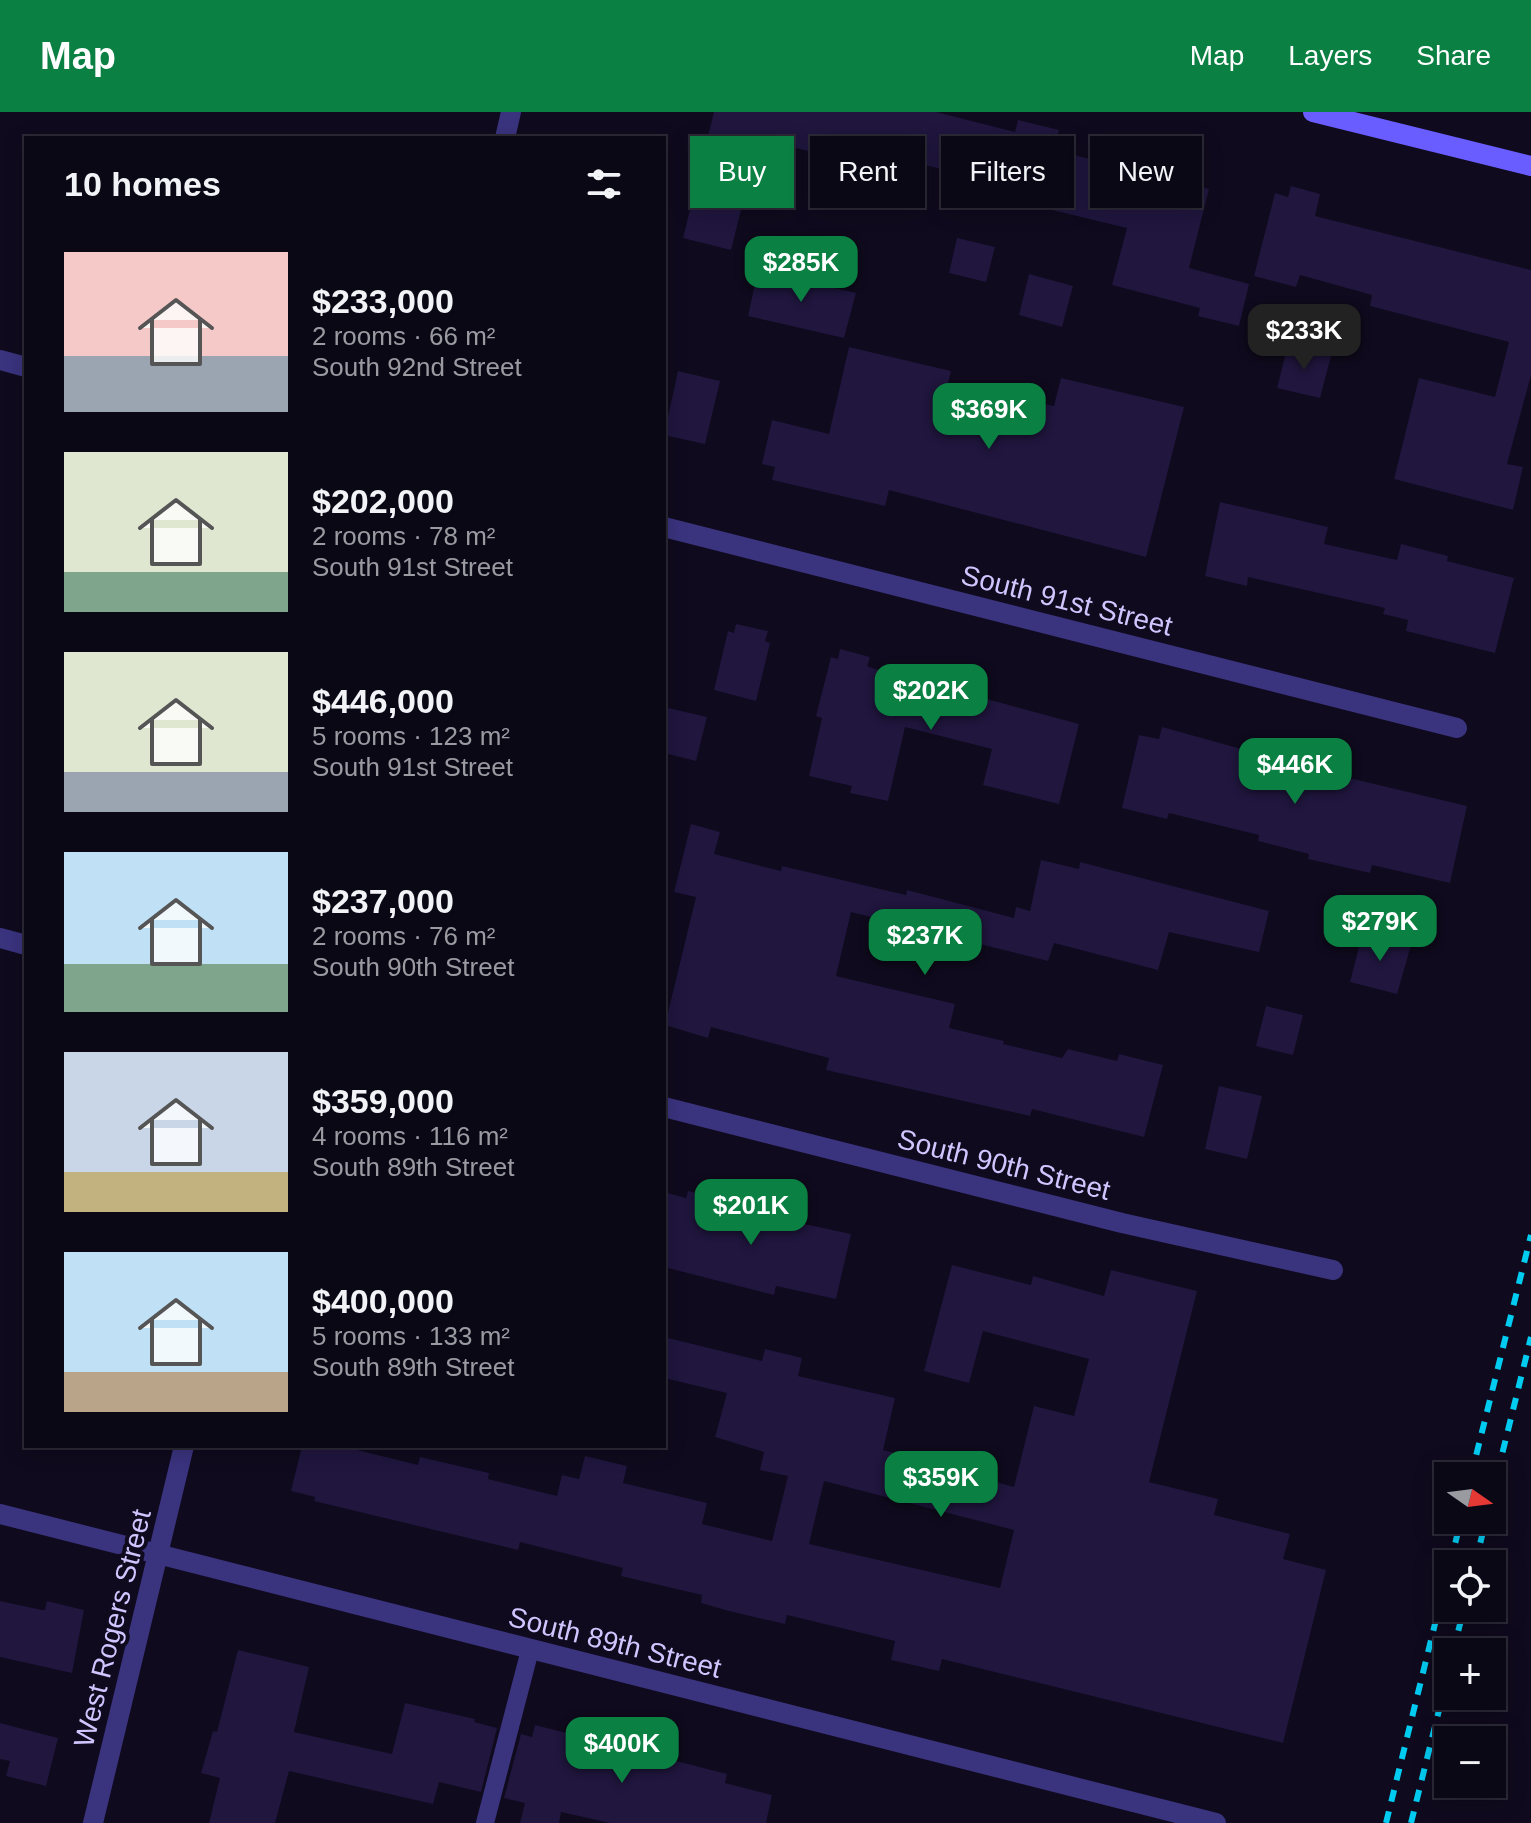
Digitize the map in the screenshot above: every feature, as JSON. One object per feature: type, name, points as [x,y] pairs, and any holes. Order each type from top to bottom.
[{"type":"street","points":[[505,136],[511,112]]},
{"type":"street","points":[[1313,112],[1531,166]]},
{"type":"street","points":[[0,360],[24,366]]},
{"type":"street","name":"South 91st Street","points":[[666,528],[1457,728]]},
{"type":"street","points":[[0,938],[24,944]]},
{"type":"street","name":"South 90th Street","points":[[666,1108],[1122,1223],[1333,1270]]},
{"type":"street","name":"West Rogers Street","points":[[93,1823],[184,1448]]},
{"type":"street","name":"South 89th Street","points":[[0,1514],[1216,1823]]},
{"type":"lane","points":[[485,1823],[530,1650]]},
{"type":"building","points":[[714,112],[936,112],[1015,132],[1018,120],[1059,130],[1058,136],[941,136],[941,169],[925,165],[925,136],[810,136],[810,151],[794,148],[794,136],[708,136]]},
{"type":"building","points":[[1074,155],[1090,159],[1090,208],[1202,208],[1202,187],[1209,189],[1189,268],[1249,284],[1239,326],[1198,316],[1200,308],[1112,285],[1127,228],[1044,208],[1074,208]]},
{"type":"building","points":[[1291,186],[1320,194],[1315,216],[1531,270],[1531,375],[1507,464],[1523,467],[1513,510],[1394,479],[1419,378],[1495,397],[1509,342],[1370,306],[1372,295],[1300,275],[1296,287],[1254,276],[1275,193],[1288,197]]},
{"type":"building","points":[[690,208],[742,208],[731,250],[683,238]]},
{"type":"building","points":[[957,238],[995,247],[986,282],[949,273]]},
{"type":"building","points":[[758,270],[856,293],[844,338],[748,316]]},
{"type":"building","points":[[1029,274],[1073,286],[1062,327],[1019,315]]},
{"type":"building","points":[[1288,345],[1331,356],[1320,398],[1277,388]]},
{"type":"building","points":[[849,347],[951,371],[948,383],[1054,406],[1061,378],[1184,407],[1146,557],[889,490],[885,506],[772,480],[775,467],[762,464],[772,420],[829,434]]},
{"type":"building","points":[[678,371],[720,381],[705,444],[666,435]]},
{"type":"building","points":[[1220,502],[1328,527],[1324,544],[1397,560],[1401,544],[1448,556],[1447,561],[1514,578],[1495,653],[1406,631],[1408,620],[1383,614],[1385,608],[1248,577],[1247,586],[1205,576]]},
{"type":"building","points":[[736,624],[768,631],[765,641],[770,643],[756,701],[714,690],[728,631],[734,633]]},
{"type":"building","points":[[840,649],[870,657],[867,666],[875,669],[1079,724],[1059,804],[983,785],[992,749],[905,727],[888,801],[850,793],[852,786],[809,776],[822,718],[816,716],[831,657],[838,659]]},
{"type":"building","points":[[666,707],[707,717],[696,761],[666,754]]},
{"type":"building","points":[[1162,727],[1324,772],[1467,806],[1450,883],[1372,865],[1370,873],[1308,859],[1309,854],[1258,841],[1259,835],[1169,813],[1167,819],[1122,808],[1139,735],[1159,739]]},
{"type":"building","points":[[691,824],[720,832],[714,854],[781,871],[782,866],[906,895],[907,890],[1014,918],[1016,907],[1030,911],[1041,860],[1079,869],[1080,862],[1269,911],[1259,952],[1169,932],[1158,970],[1054,943],[1048,961],[851,912],[836,976],[955,1004],[949,1028],[1004,1041],[1003,1044],[1062,1058],[1068,1049],[1117,1061],[1119,1054],[1163,1065],[1144,1137],[1032,1109],[1030,1116],[826,1070],[829,1058],[711,1027],[708,1038],[666,1025],[696,897],[674,892]]},
{"type":"building","points":[[1363,932],[1411,945],[1397,994],[1350,982]]},
{"type":"building","points":[[1266,1006],[1303,1015],[1293,1055],[1256,1046]]},
{"type":"building","points":[[1219,1086],[1262,1096],[1247,1159],[1205,1149]]},
{"type":"building","points":[[688,1191],[777,1212],[776,1218],[851,1234],[836,1299],[776,1286],[774,1295],[666,1268],[666,1193],[686,1198]]},
{"type":"building","points":[[952,1265],[1031,1285],[1033,1276],[1104,1296],[1111,1270],[1197,1291],[1149,1482],[1218,1499],[1214,1515],[1290,1534],[1283,1559],[1326,1570],[1283,1743],[942,1659],[939,1671],[891,1660],[895,1641],[787,1615],[785,1624],[729,1611],[701,1603],[702,1595],[621,1576],[623,1568],[520,1542],[518,1550],[314,1501],[315,1497],[291,1491],[302,1448],[349,1448],[418,1465],[420,1457],[489,1473],[488,1479],[557,1496],[562,1475],[579,1479],[585,1456],[627,1466],[623,1483],[707,1503],[702,1524],[772,1541],[788,1476],[760,1470],[764,1452],[715,1437],[727,1393],[666,1378],[666,1337],[762,1361],[765,1349],[802,1358],[798,1376],[895,1398],[883,1450],[1014,1487],[1034,1406],[1074,1416],[1089,1359],[983,1331],[969,1383],[924,1371]],"holes":[[[824,1481],[1014,1530],[1000,1588],[809,1544]]]},
{"type":"building","points":[[0,1601],[45,1610],[47,1601],[84,1610],[72,1673],[0,1657]]},
{"type":"building","points":[[238,1650],[309,1667],[294,1732],[392,1754],[405,1703],[475,1719],[474,1722],[497,1728],[481,1792],[439,1782],[433,1804],[289,1771],[275,1823],[209,1823],[220,1778],[201,1773],[213,1731],[217,1732]]},
{"type":"building","points":[[0,1723],[58,1738],[46,1786],[6,1776],[10,1761],[0,1759]]},
{"type":"building","points":[[535,1725],[727,1774],[725,1783],[772,1795],[766,1823],[610,1823],[561,1812],[559,1823],[520,1823],[525,1803],[504,1798],[521,1734],[532,1737]]},
{"type":"railway","points":[[1474,1462],[1531,1235]]},
{"type":"railway","points":[[1500,1462],[1531,1337]]},
{"type":"railway","points":[[1454,1550],[1458,1534]]},
{"type":"railway","points":[[1478,1550],[1482,1534]]},
{"type":"railway","points":[[1386,1823],[1435,1622]]},
{"type":"railway","points":[[1456,1638],[1460,1622]]},
{"type":"railway","points":[[1411,1823],[1439,1710]]}]
